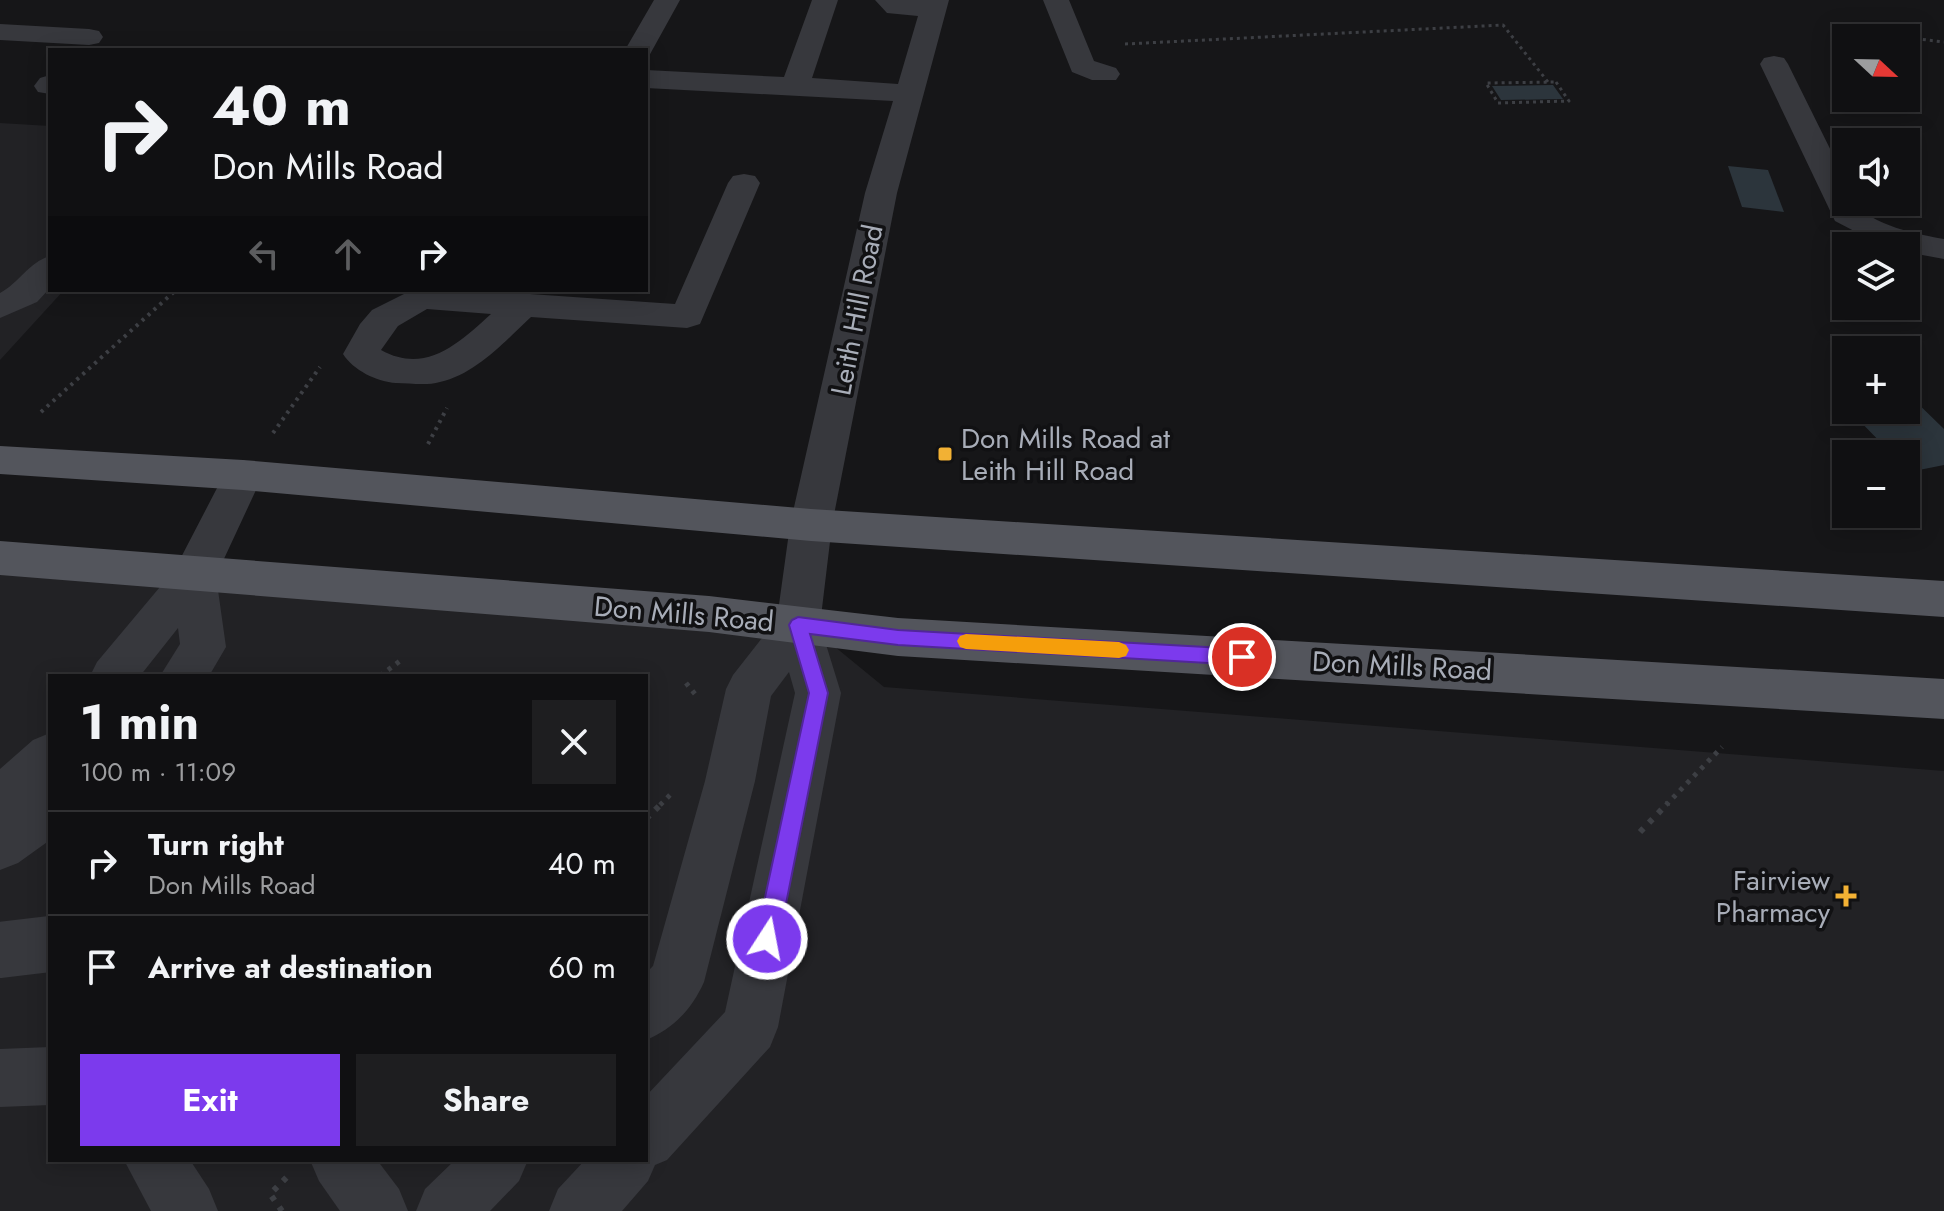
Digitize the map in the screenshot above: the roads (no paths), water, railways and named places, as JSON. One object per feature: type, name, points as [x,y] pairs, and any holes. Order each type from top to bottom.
[{"type":"main road","points":[[0,460],[243,475],[811,525],[1944,599]]},
{"type":"main road","name":"Don Mills Road","points":[[0,558],[709,614],[898,637],[1944,699]]},
{"type":"street","points":[[1056,0],[1082,66],[1092,72],[1106,74]]},
{"type":"street","points":[[641,48],[679,1]]},
{"type":"street","points":[[795,86],[866,2],[896,7],[934,4]]},
{"type":"street","name":"Leith Hill Road","points":[[798,625],[811,525],[881,193],[934,4]]},
{"type":"street","points":[[0,32],[95,37]]},
{"type":"street","points":[[0,59],[33,34]]},
{"type":"street","points":[[1774,64],[1846,214],[1893,240],[1944,249]]},
{"type":"street","points":[[648,79],[909,93]]},
{"type":"street","points":[[522,305],[687,316],[744,183]]},
{"type":"street","points":[[0,307],[25,294],[48,269]]},
{"type":"street","points":[[115,674],[194,574],[243,475]]},
{"type":"street","points":[[184,674],[203,647],[194,574]]},
{"type":"street","points":[[648,1010],[676,982],[730,781],[749,689],[798,625]]},
{"type":"street","points":[[648,1137],[750,1027],[818,693],[798,625]]},
{"type":"street","points":[[0,794],[15,787],[48,757]]},
{"type":"street","points":[[0,846],[48,812]]},
{"type":"street","points":[[0,950],[48,944]]},
{"type":"street","points":[[0,1078],[48,1076]]},
{"type":"street","points":[[155,1162],[187,1211]]},
{"type":"street","points":[[447,1211],[496,1162]]},
{"type":"street","points":[[580,1211],[625,1162]]},
{"type":"street","points":[[316,1166],[377,1211]]},
{"type":"place","name":"Don Mills Road at Leith Hill Road","points":[[945,454]]},
{"type":"place","name":"Fairview Pharmacy","points":[[1846,896]]}]
